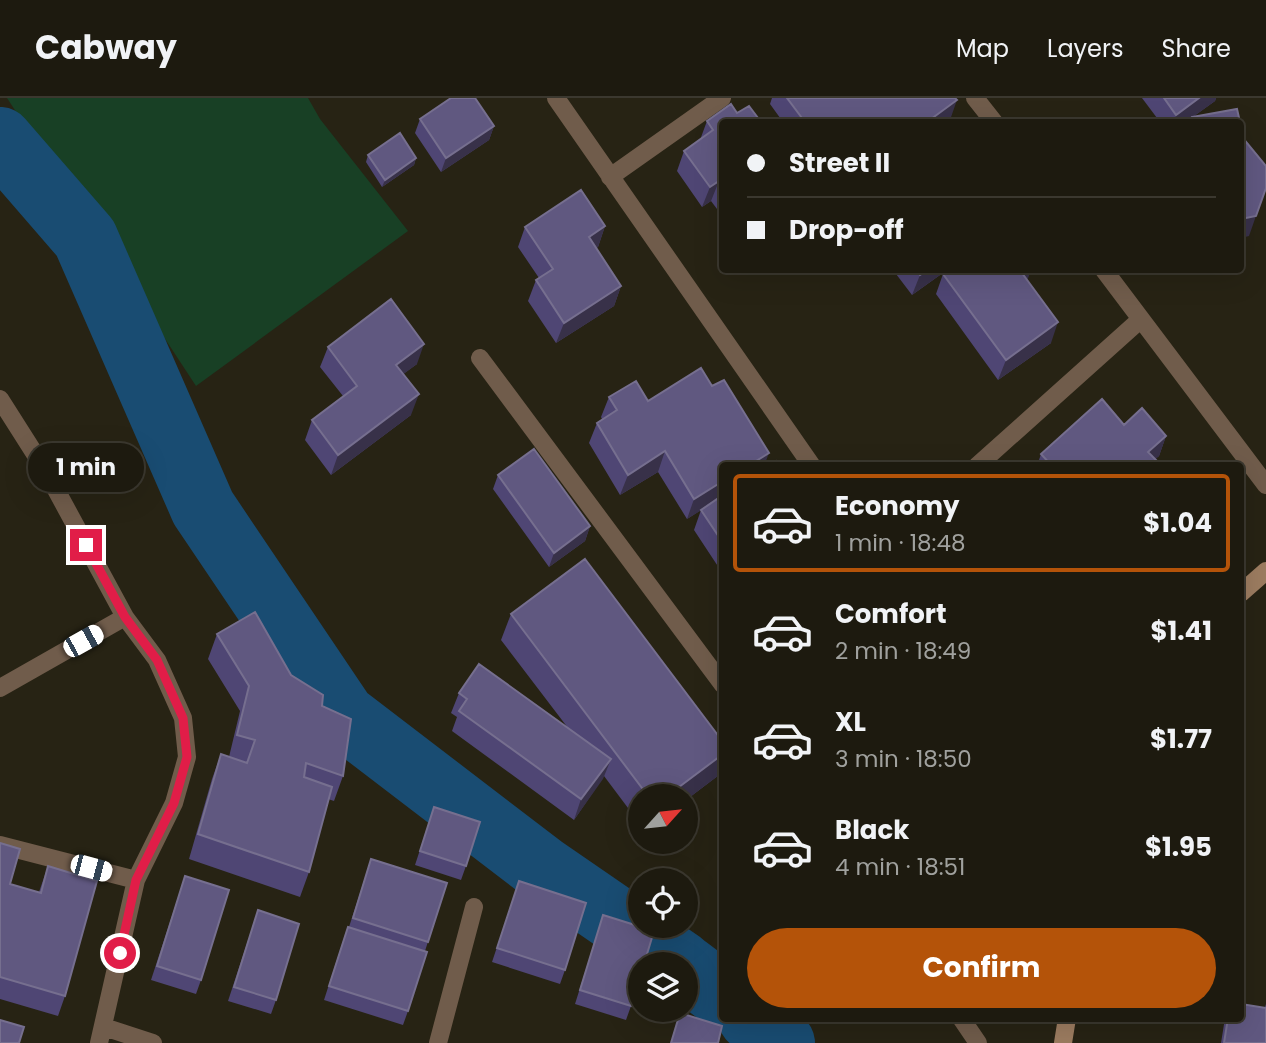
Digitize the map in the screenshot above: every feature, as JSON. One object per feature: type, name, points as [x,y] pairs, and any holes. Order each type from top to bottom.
[{"type":"street","points":[[556,98],[809,462]]},
{"type":"street","points":[[610,177],[722,98]]},
{"type":"street","points":[[975,98],[992,119]]},
{"type":"street","points":[[1106,273],[1266,485]]},
{"type":"street","points":[[981,462],[1141,319]]},
{"type":"street","points":[[480,358],[719,680]]},
{"type":"street","points":[[0,399],[47,473],[125,617],[157,660],[183,718],[187,757],[174,803],[136,880],[101,1035],[153,1043]]},
{"type":"street","points":[[1244,590],[1266,571]]},
{"type":"street","points":[[0,688],[125,617]]},
{"type":"street","points":[[0,845],[136,880]]},
{"type":"street","points":[[438,1043],[474,907]]},
{"type":"street","points":[[964,1022],[978,1043]]},
{"type":"street","points":[[1063,1043],[1066,1022]]},
{"type":"green space","points":[[7,98],[308,98],[320,119],[408,231],[196,386]]},
{"type":"building","points":[[451,98],[475,98],[494,126],[446,158],[420,119]]},
{"type":"building","points":[[787,98],[957,100],[931,119],[803,119]]},
{"type":"building","points":[[1164,98],[1199,98],[1176,115]]},
{"type":"building","points":[[731,104],[737,113],[749,106],[759,119],[719,119],[719,181],[710,187],[684,151],[713,130],[707,121]]},
{"type":"building","points":[[1237,109],[1239,119],[1192,119]]},
{"type":"building","points":[[400,133],[416,158],[385,180],[368,155]]},
{"type":"building","points":[[1244,139],[1266,166],[1266,188],[1256,216],[1244,218]]},
{"type":"building","points":[[581,190],[605,226],[589,237],[621,286],[564,323],[536,280],[553,269],[525,227]]},
{"type":"building","points":[[1022,273],[1058,322],[1006,360],[943,274]]},
{"type":"building","points":[[391,299],[424,344],[396,365],[419,394],[338,455],[312,420],[357,386],[328,347]]},
{"type":"building","points":[[701,368],[712,386],[724,380],[769,453],[754,462],[719,462],[719,483],[694,499],[665,451],[628,475],[597,423],[617,410],[609,397],[636,381],[648,401]]},
{"type":"building","points":[[1102,399],[1124,425],[1142,408],[1166,436],[1148,452],[1156,462],[1048,462],[1041,454]]},
{"type":"building","points":[[534,449],[590,526],[554,553],[498,475]]},
{"type":"building","points":[[719,498],[719,537],[701,510]]},
{"type":"building","points":[[585,559],[719,737],[719,757],[683,784],[639,784],[511,614]]},
{"type":"building","points":[[255,612],[291,675],[323,695],[322,706],[351,719],[343,776],[306,763],[304,777],[332,787],[309,872],[198,834],[221,754],[247,763],[255,740],[237,735],[249,686],[217,634]]},
{"type":"building","points":[[479,664],[611,759],[581,799],[459,711],[467,699],[459,693]]},
{"type":"building","points":[[434,807],[480,822],[466,866],[420,851]]},
{"type":"building","points":[[0,843],[20,849],[10,884],[41,893],[48,866],[97,881],[65,996],[0,977]]},
{"type":"building","points":[[371,859],[447,883],[428,942],[353,918]]},
{"type":"building","points":[[185,876],[229,890],[201,980],[157,966]]},
{"type":"building","points":[[519,881],[586,903],[565,970],[497,948]]},
{"type":"building","points":[[258,910],[299,924],[276,1000],[234,987]]},
{"type":"building","points":[[603,915],[628,923],[628,938],[652,938],[648,952],[628,952],[628,1005],[580,990]]},
{"type":"building","points":[[348,927],[427,952],[408,1011],[329,986]]},
{"type":"building","points":[[1244,1004],[1266,1008],[1266,1043],[1224,1043],[1227,1022],[1244,1022]]},
{"type":"building","points":[[698,1019],[722,1026],[718,1043],[671,1043],[677,1022],[698,1022]]},
{"type":"building","points":[[0,1020],[24,1027],[19,1043],[0,1043]]},
{"type":"waterway","points":[[0,140],[85,238],[203,508],[343,716],[543,869],[664,952]]},
{"type":"waterway","points":[[698,977],[719,993]]},
{"type":"waterway","points":[[756,1022],[782,1043]]},
{"type":"route","points":[[86,545],[125,617],[157,660],[183,718],[187,757],[174,803],[136,880],[120,953]]}]
